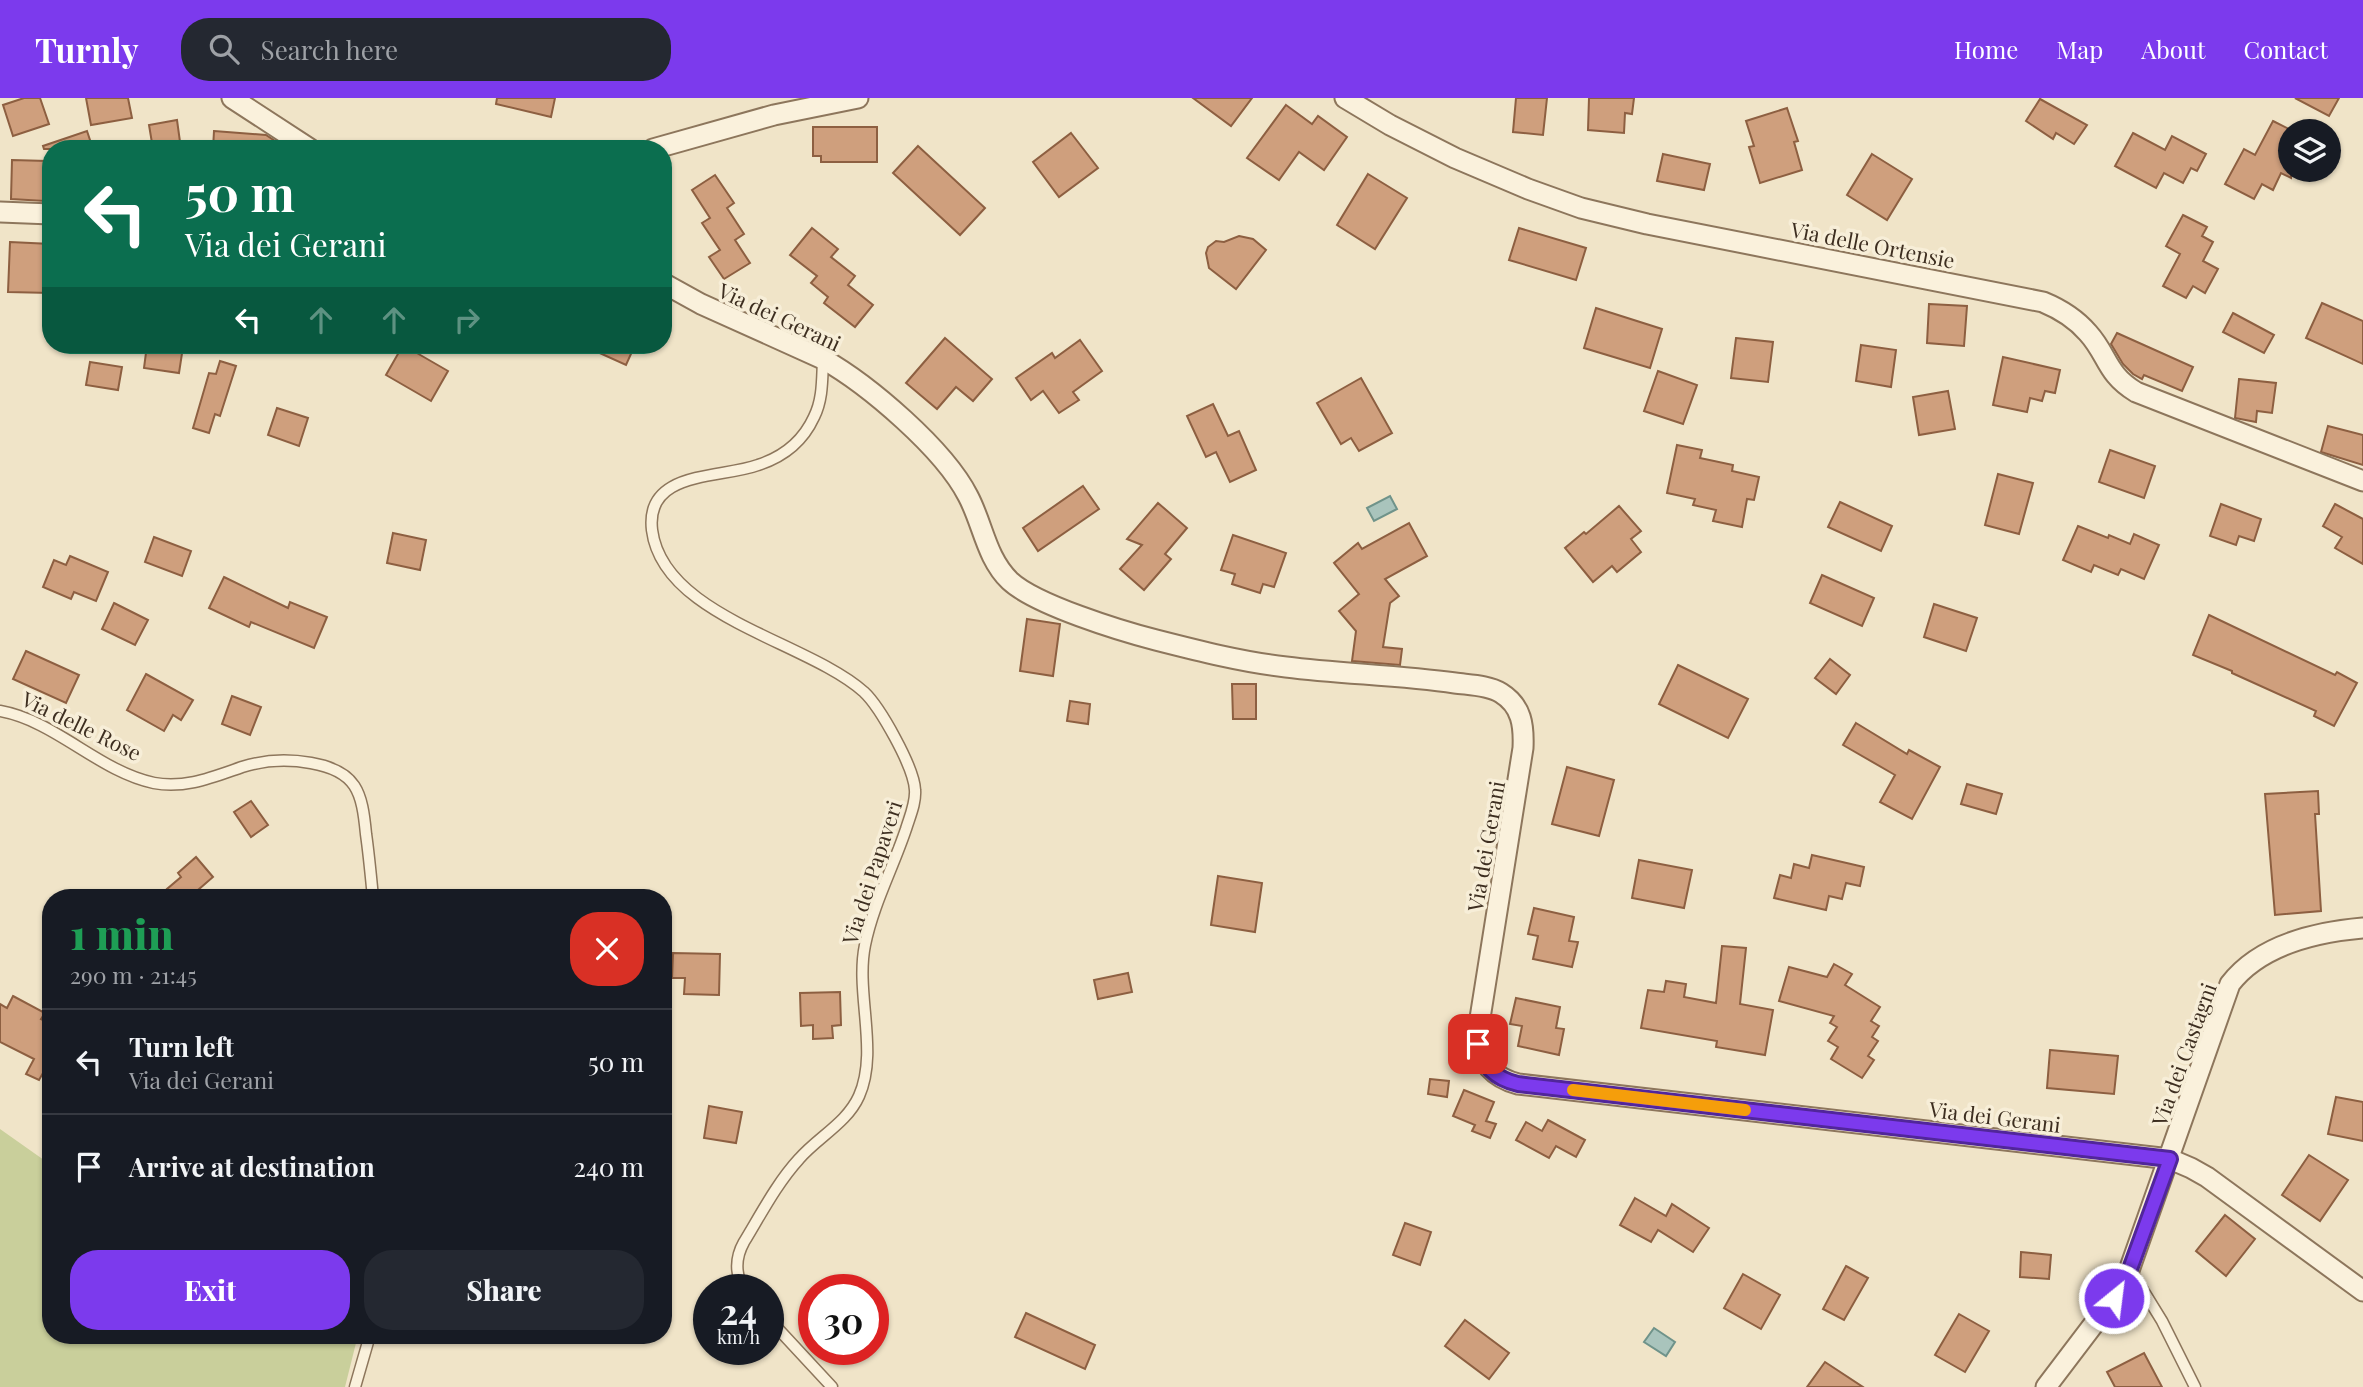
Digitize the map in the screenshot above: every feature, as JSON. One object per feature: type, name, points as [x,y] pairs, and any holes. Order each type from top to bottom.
[{"type":"street","points":[[232,98],[296,140]]},
{"type":"street","points":[[672,144],[774,115],[858,98]]},
{"type":"street","name":"Via delle Ortensie","points":[[1345,98],[1390,125],[1455,158],[1542,195],[1581,208],[1647,224],[2043,302],[2066,313],[2089,333],[2112,372],[2131,389],[2363,481]]},
{"type":"street","points":[[0,212],[42,214]]},
{"type":"street","name":"Via dei Gerani","points":[[672,288],[823,359],[900,417],[949,468],[969,497],[983,536],[1000,569],[1015,585],[1030,594],[1108,625],[1219,656],[1288,667],[1392,675],[1480,687],[1495,690],[1511,701],[1522,719],[1522,758],[1477,1037],[1481,1057],[1491,1071],[1501,1078],[1518,1084],[2170,1159],[2199,1172],[2363,1291]]},
{"type":"street","name":"Via dei Castagni","points":[[2046,1387],[2114,1298],[2130,1269],[2225,995],[2234,980],[2262,957],[2295,942],[2321,934],[2363,928]]},
{"type":"lane","name":"Via dei Papaveri","points":[[737,1274],[739,1250],[792,1168],[859,1098],[864,1084],[867,1056],[862,998],[863,955],[873,916],[914,803],[915,784],[895,739],[866,694],[807,657],[709,606],[683,586],[660,555],[652,527],[653,514],[658,497],[671,486],[760,465],[794,445],[810,425],[816,412],[821,394],[823,359]]},
{"type":"lane","name":"Via delle Rose","points":[[0,711],[29,720],[106,764],[154,783],[195,783],[269,762],[304,762],[336,769],[351,780],[361,797],[372,889]]},
{"type":"lane","points":[[2130,1269],[2162,1321],[2195,1387]]},
{"type":"lane","points":[[784,1335],[832,1387]]},
{"type":"lane","points":[[355,1387],[367,1344]]},
{"type":"green space","points":[[0,1129],[42,1159],[42,1344],[356,1344],[345,1387],[0,1387]]},
{"type":"water","points":[[1390,496],[1397,509],[1374,521],[1367,508]]},
{"type":"water","points":[[1654,1328],[1675,1342],[1666,1356],[1644,1342]]},
{"type":"building","points":[[24,98],[40,98],[49,124],[13,136],[3,105]]},
{"type":"building","points":[[86,98],[128,98],[132,118],[91,125]]},
{"type":"building","points":[[497,98],[555,98],[551,117],[496,104]]},
{"type":"building","points":[[1193,98],[1252,98],[1231,126]]},
{"type":"building","points":[[1516,98],[1547,98],[1543,135],[1513,132]]},
{"type":"building","points":[[1589,98],[1634,98],[1632,114],[1625,113],[1624,133],[1588,130]]},
{"type":"building","points":[[2295,98],[2339,98],[2329,116]]},
{"type":"building","points":[[2040,99],[2087,125],[2074,144],[2056,133],[2053,139],[2026,121]]},
{"type":"building","points":[[1286,105],[1312,124],[1318,116],[1347,137],[1324,170],[1299,152],[1279,180],[1247,158]]},
{"type":"building","points":[[1787,108],[1798,141],[1794,142],[1802,170],[1760,183],[1749,147],[1754,146],[1746,121]]},
{"type":"building","points":[[177,120],[180,140],[152,140],[149,125]]},
{"type":"building","points":[[2273,121],[2278,124],[2278,179],[2273,190],[2262,184],[2254,199],[2225,184],[2244,149],[2255,155]]},
{"type":"building","points":[[813,127],[877,127],[877,162],[821,162],[821,156],[813,156]]},
{"type":"building","points":[[87,131],[90,140],[61,140]]},
{"type":"building","points":[[214,131],[266,135],[274,140],[214,140]]},
{"type":"building","points":[[1071,133],[1098,168],[1059,197],[1033,162]]},
{"type":"building","points":[[2133,133],[2165,150],[2172,136],[2206,154],[2197,171],[2191,168],[2183,183],[2164,173],[2156,188],[2115,166]]},
{"type":"building","points":[[918,146],[985,208],[960,235],[893,173]]},
{"type":"building","points":[[1663,154],[1710,164],[1704,190],[1657,181]]},
{"type":"building","points":[[1872,154],[1912,179],[1887,220],[1847,195]]},
{"type":"building","points":[[12,160],[42,161],[42,201],[11,199]]},
{"type":"building","points":[[1368,174],[1407,198],[1375,249],[1337,225]]},
{"type":"building","points":[[715,175],[734,203],[727,208],[744,234],[735,240],[750,263],[724,279],[709,257],[720,250],[702,223],[710,218],[692,190]]},
{"type":"building","points":[[2183,215],[2207,227],[2202,236],[2213,242],[2203,261],[2218,269],[2205,293],[2193,286],[2186,298],[2163,286],[2180,254],[2166,246]]},
{"type":"building","points":[[812,228],[838,249],[831,257],[855,276],[848,285],[873,305],[855,327],[824,303],[828,297],[811,283],[817,276],[790,255]]},
{"type":"building","points":[[1519,228],[1586,248],[1576,280],[1509,260]]},
{"type":"building","points":[[1239,236],[1253,239],[1266,250],[1236,289],[1209,268],[1206,253],[1208,247],[1216,241],[1224,242]]},
{"type":"building","points":[[10,242],[42,244],[42,293],[8,292]]},
{"type":"building","points":[[2322,303],[2363,321],[2363,364],[2306,338]]},
{"type":"building","points":[[1929,304],[1967,306],[1964,346],[1927,343]]},
{"type":"building","points":[[1596,308],[1662,329],[1650,368],[1584,348]]},
{"type":"building","points":[[2233,313],[2274,335],[2264,353],[2223,332]]},
{"type":"building","points":[[2117,333],[2193,367],[2182,391],[2144,375],[2142,379],[2133,374],[2123,364],[2111,344]]},
{"type":"building","points":[[945,338],[992,379],[973,401],[956,387],[937,409],[906,383]]},
{"type":"building","points":[[1736,338],[1773,342],[1768,382],[1731,378]]},
{"type":"building","points":[[1080,340],[1102,371],[1073,392],[1079,400],[1059,413],[1043,391],[1031,400],[1016,378],[1052,353],[1055,358]]},
{"type":"building","points":[[1861,345],[1896,350],[1891,387],[1856,381]]},
{"type":"building","points":[[146,354],[182,354],[179,373],[144,368]]},
{"type":"building","points":[[398,354],[419,354],[448,371],[431,401],[386,375]]},
{"type":"building","points":[[602,354],[631,354],[626,365]]},
{"type":"building","points":[[2003,357],[2060,370],[2055,393],[2045,391],[2042,401],[2030,398],[2027,412],[1993,405]]},
{"type":"building","points":[[220,361],[236,366],[220,416],[215,414],[209,433],[193,428],[209,373],[216,374]]},
{"type":"building","points":[[90,362],[122,367],[118,390],[86,385]]},
{"type":"building","points":[[1658,371],[1697,385],[1683,424],[1644,411]]},
{"type":"building","points":[[1361,378],[1392,433],[1359,451],[1351,438],[1341,444],[1317,403]]},
{"type":"building","points":[[2239,379],[2276,383],[2272,413],[2257,411],[2256,422],[2235,418]]},
{"type":"building","points":[[1948,391],[1955,429],[1919,435],[1913,397]]},
{"type":"building","points":[[1213,404],[1228,436],[1239,431],[1256,470],[1230,482],[1216,452],[1206,457],[1187,416]]},
{"type":"building","points":[[277,408],[308,418],[299,446],[268,435]]},
{"type":"building","points":[[2328,426],[2363,435],[2363,465],[2321,452]]},
{"type":"building","points":[[1677,445],[1702,450],[1700,458],[1733,465],[1732,471],[1759,477],[1754,500],[1747,499],[1742,527],[1713,521],[1716,510],[1693,505],[1695,499],[1667,493]]},
{"type":"building","points":[[2110,450],[2155,466],[2144,498],[2099,482]]},
{"type":"building","points":[[1998,474],[2033,483],[2019,534],[1985,525]]},
{"type":"building","points":[[1083,486],[1099,509],[1038,551],[1023,528]]},
{"type":"building","points":[[1840,502],[1892,526],[1881,551],[1828,527]]},
{"type":"building","points":[[1158,503],[1187,528],[1165,554],[1171,559],[1144,590],[1120,569],[1142,545],[1127,539]]},
{"type":"building","points":[[2221,504],[2261,519],[2254,541],[2239,536],[2236,545],[2210,536]]},
{"type":"building","points":[[2335,504],[2363,519],[2363,564],[2335,548],[2342,537],[2323,526]]},
{"type":"building","points":[[1619,506],[1641,531],[1631,539],[1641,552],[1617,572],[1612,566],[1593,582],[1565,548]]},
{"type":"building","points":[[1409,523],[1427,556],[1385,579],[1399,596],[1390,603],[1383,647],[1402,649],[1400,665],[1352,661],[1356,631],[1339,611],[1359,594],[1334,563],[1358,543],[1362,549]]},
{"type":"building","points":[[2078,526],[2130,544],[2134,534],[2159,545],[2144,579],[2121,569],[2118,575],[2094,565],[2091,572],[2063,560]]},
{"type":"building","points":[[393,533],[426,540],[420,570],[387,563]]},
{"type":"building","points":[[1233,535],[1286,553],[1274,587],[1263,584],[1260,593],[1232,584],[1235,574],[1221,570]]},
{"type":"building","points":[[154,537],[191,551],[182,576],[145,562]]},
{"type":"building","points":[[70,556],[108,572],[96,601],[74,592],[71,599],[43,587],[54,560],[66,565]]},
{"type":"building","points":[[1822,575],[1874,598],[1862,626],[1810,603]]},
{"type":"building","points":[[224,577],[288,608],[290,602],[327,617],[314,648],[251,622],[249,627],[209,608]]},
{"type":"building","points":[[114,603],[148,620],[135,645],[102,629]]},
{"type":"building","points":[[1934,604],[1977,618],[1966,651],[1924,637]]},
{"type":"building","points":[[2209,615],[2357,683],[2334,726],[2314,716],[2316,711],[2193,655]]},
{"type":"building","points":[[1027,619],[1060,624],[1053,676],[1020,671]]},
{"type":"building","points":[[26,651],[79,675],[66,703],[13,679]]},
{"type":"building","points":[[1830,659],[1850,675],[1836,694],[1815,678]]},
{"type":"building","points":[[1678,665],[1748,699],[1728,738],[1659,704]]},
{"type":"building","points":[[146,674],[193,700],[181,720],[173,715],[164,731],[127,710]]},
{"type":"building","points":[[1232,684],[1256,684],[1256,719],[1233,719]]},
{"type":"building","points":[[232,696],[261,707],[250,735],[222,724]]},
{"type":"building","points":[[1070,701],[1090,704],[1088,724],[1067,721]]},
{"type":"building","points":[[1856,723],[1907,754],[1909,750],[1940,767],[1912,819],[1880,802],[1895,775],[1843,745]]},
{"type":"building","points":[[1567,767],[1614,780],[1599,836],[1552,824]]},
{"type":"building","points":[[1967,784],[2002,794],[1996,814],[1961,804]]},
{"type":"building","points":[[2318,791],[2319,814],[2315,814],[2321,911],[2275,915],[2265,794]]},
{"type":"building","points":[[251,801],[268,825],[251,837],[234,812]]},
{"type":"building","points":[[1812,855],[1864,867],[1860,886],[1846,883],[1842,899],[1829,896],[1826,910],[1774,898],[1780,875],[1791,878],[1794,864],[1809,868]]},
{"type":"building","points":[[196,857],[213,877],[199,889],[167,889],[181,877],[178,873]]},
{"type":"building","points":[[1639,860],[1692,870],[1684,908],[1632,898]]},
{"type":"building","points":[[1218,876],[1262,883],[1255,932],[1211,925]]},
{"type":"building","points":[[1534,908],[1574,917],[1569,941],[1578,942],[1572,967],[1533,959],[1538,936],[1528,934]]},
{"type":"building","points":[[1722,946],[1746,948],[1740,1004],[1773,1010],[1765,1055],[1716,1047],[1717,1041],[1641,1028],[1648,990],[1664,992],[1666,981],[1686,984],[1684,997],[1716,1003]]},
{"type":"building","points":[[673,953],[720,954],[719,995],[684,994],[685,978],[672,978]]},
{"type":"building","points":[[1834,964],[1852,974],[1845,985],[1880,1007],[1871,1021],[1879,1026],[1872,1037],[1878,1041],[1868,1056],[1874,1060],[1862,1078],[1831,1059],[1838,1047],[1828,1041],[1837,1027],[1830,1023],[1834,1016],[1779,1001],[1789,967],[1827,977]]},
{"type":"building","points":[[1128,973],[1132,992],[1098,999],[1094,980]]},
{"type":"building","points":[[840,992],[841,1025],[832,1026],[833,1038],[813,1039],[813,1025],[801,1026],[800,993]]},
{"type":"building","points":[[13,996],[42,1011],[42,1075],[39,1080],[26,1074],[34,1059],[0,1042],[0,1004],[7,1008]]},
{"type":"building","points":[[1516,998],[1560,1007],[1556,1028],[1564,1029],[1559,1055],[1518,1046],[1522,1026],[1510,1024]]},
{"type":"building","points":[[2050,1050],[2118,1056],[2114,1094],[2047,1088]]},
{"type":"building","points":[[1430,1079],[1449,1081],[1447,1097],[1428,1094]]},
{"type":"building","points":[[1464,1090],[1494,1102],[1486,1121],[1496,1124],[1490,1138],[1472,1131],[1475,1125],[1453,1116]]},
{"type":"building","points":[[2336,1097],[2363,1102],[2363,1141],[2328,1134]]},
{"type":"building","points":[[709,1106],[742,1112],[736,1143],[704,1138]]},
{"type":"building","points":[[1548,1120],[1585,1140],[1576,1157],[1556,1146],[1549,1158],[1516,1140],[1526,1122],[1542,1131]]},
{"type":"building","points":[[2309,1155],[2348,1180],[2320,1221],[2282,1195]]},
{"type":"building","points":[[1635,1198],[1666,1216],[1672,1204],[1709,1228],[1693,1252],[1658,1230],[1651,1242],[1620,1225]]},
{"type":"building","points":[[2225,1215],[2255,1239],[2226,1276],[2196,1251]]},
{"type":"building","points":[[1405,1223],[1431,1232],[1420,1265],[1393,1255]]},
{"type":"building","points":[[2021,1252],[2051,1255],[2049,1279],[2020,1277]]},
{"type":"building","points":[[1846,1266],[1868,1278],[1844,1320],[1823,1309]]},
{"type":"building","points":[[1743,1274],[1780,1295],[1761,1329],[1724,1308]]},
{"type":"building","points":[[1026,1313],[1095,1345],[1085,1369],[1015,1337]]},
{"type":"building","points":[[1959,1314],[1989,1331],[1965,1372],[1935,1355]]},
{"type":"building","points":[[1465,1320],[1509,1353],[1489,1379],[1445,1346]]},
{"type":"building","points":[[2144,1353],[2162,1387],[2115,1387],[2107,1372]]},
{"type":"building","points":[[1825,1362],[1863,1387],[1807,1387]]},
{"type":"slow traffic","points":[[1573,1090],[1745,1110]]},
{"type":"route","points":[[1478,1044],[1481,1057],[1491,1071],[1506,1081],[1518,1084],[2170,1159],[2130,1269],[2114,1298]]}]
